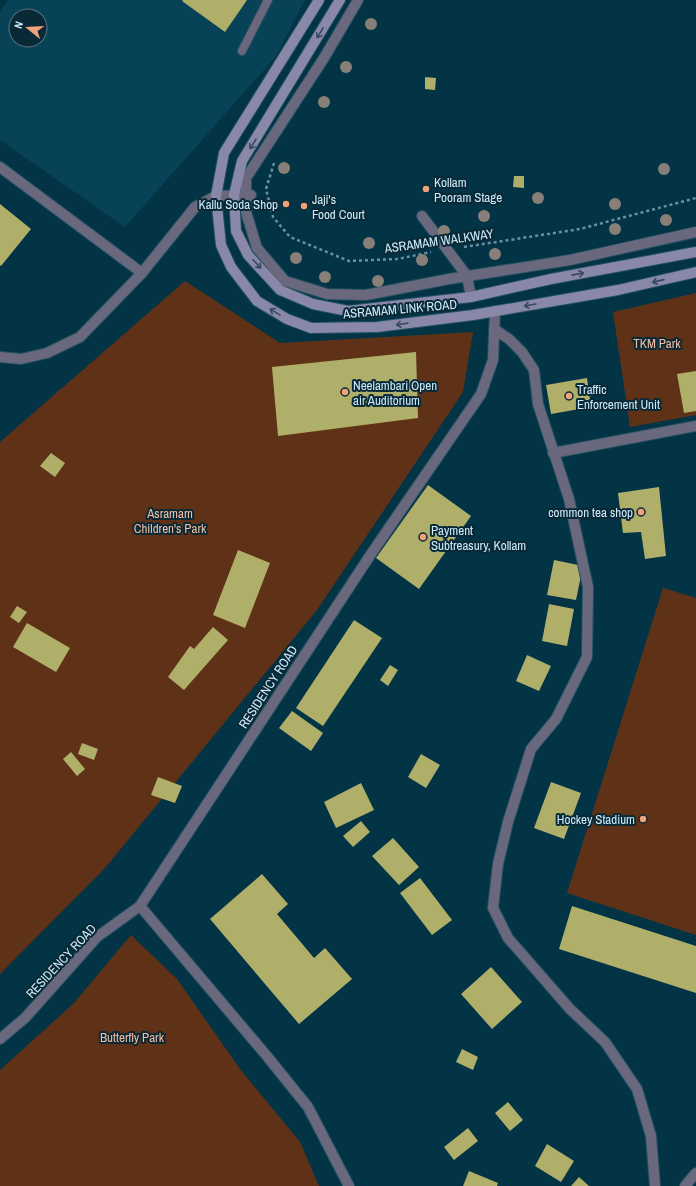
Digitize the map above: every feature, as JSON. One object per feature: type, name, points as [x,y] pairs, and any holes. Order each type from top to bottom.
[{"type":"main road","name":"ASRAMAM LINK ROAD","points":[[320,0],[224,153],[216,196],[221,245],[231,267],[257,301],[287,319],[311,328],[377,327],[495,311],[618,290],[696,272]]},
{"type":"main road","name":"ASRAMAM LINK ROAD","points":[[340,0],[242,161],[243,195],[236,231],[248,255],[280,290],[312,304],[348,312],[471,297],[551,279],[696,252]]},
{"type":"street","points":[[358,0],[324,58],[246,178],[243,195],[246,212],[257,248],[285,281],[326,294],[366,295],[467,276],[570,260],[696,232]]},
{"type":"street","points":[[0,167],[142,273]]},
{"type":"street","points":[[0,357],[21,359],[47,353],[80,337],[142,273],[195,207],[216,196],[243,195]]},
{"type":"street","points":[[422,216],[467,276],[471,297]]},
{"type":"street","name":"RESIDENCY ROAD","points":[[0,1039],[25,1018],[97,937],[140,906],[371,554],[481,394],[493,360],[495,311]]},
{"type":"street","points":[[494,329],[509,339],[522,352],[534,370],[538,404],[569,499],[588,587],[587,657],[556,719],[531,749],[508,822],[498,864],[493,908],[508,938],[570,1009],[605,1042],[637,1088],[651,1136],[655,1186]]},
{"type":"street","points":[[553,452],[696,426]]},
{"type":"street","points":[[140,906],[308,1106],[349,1186]]},
{"type":"street","points":[[685,1186],[696,1173]]},
{"type":"lane","points":[[242,51],[268,0]]},
{"type":"path","name":"ASRAMAM WALKWAY","points":[[278,157],[266,189],[273,217],[290,238],[349,261],[398,259],[580,229],[696,198]]},
{"type":"shaded area","points":[[8,0],[305,0],[276,56],[125,227],[0,140],[0,12]]},
{"type":"green space","name":"Asramam Children's Park","points":[[185,281],[280,343],[473,332],[463,392],[317,610],[105,868],[0,974],[0,442]]},
{"type":"green space","name":"TKM Park","points":[[696,293],[696,415],[630,427],[613,312]]},
{"type":"green space","name":"Hockey Stadium","points":[[663,588],[696,598],[696,935],[567,893]]},
{"type":"green space","name":"Butterfly Park","points":[[131,935],[177,979],[240,1069],[300,1142],[319,1186],[0,1186],[0,1070],[74,1003]]},
{"type":"building","points":[[247,0],[225,32],[182,1]]},
{"type":"building","points":[[425,77],[436,78],[435,90],[425,89]]},
{"type":"building","points":[[514,176],[524,176],[524,188],[513,187]]},
{"type":"building","points":[[0,204],[31,229],[1,266],[0,265]]},
{"type":"building","name":"Neelambari Open air Auditorium","points":[[416,352],[418,418],[278,436],[272,367]]},
{"type":"building","points":[[696,371],[696,411],[684,413],[677,374]]},
{"type":"building","name":"Traffic Enforcement Unit","points":[[587,378],[591,407],[551,414],[546,385]]},
{"type":"building","points":[[51,453],[65,463],[55,477],[40,466]]},
{"type":"building","name":"Payment Subtreasury, Kollam","points":[[428,485],[471,516],[419,589],[376,558]]},
{"type":"building","name":"common tea shop","points":[[659,487],[666,556],[645,559],[641,532],[623,533],[618,493]]},
{"type":"building","points":[[238,550],[270,563],[245,628],[213,615]]},
{"type":"building","points":[[554,560],[583,566],[576,600],[547,595]]},
{"type":"building","points":[[549,604],[574,609],[567,646],[542,641]]},
{"type":"building","points":[[17,606],[27,612],[19,623],[10,617]]},
{"type":"building","points":[[354,620],[382,638],[323,726],[296,708]]},
{"type":"building","points":[[27,623],[70,648],[56,672],[13,647]]},
{"type":"building","points":[[213,627],[228,640],[184,690],[168,677],[190,646],[194,649]]},
{"type":"building","points":[[527,655],[551,666],[539,691],[516,681]]},
{"type":"building","points":[[390,665],[398,670],[388,686],[380,680]]},
{"type":"building","points":[[292,711],[323,733],[311,751],[279,728]]},
{"type":"building","points":[[82,743],[98,749],[94,760],[78,754]]},
{"type":"building","points":[[71,752],[85,769],[77,776],[63,759]]},
{"type":"building","points":[[421,754],[440,765],[426,788],[408,777]]},
{"type":"building","points":[[158,777],[182,786],[175,803],[151,795]]},
{"type":"building","points":[[551,782],[581,793],[564,839],[534,828]]},
{"type":"building","points":[[361,783],[374,810],[336,828],[324,802]]},
{"type":"building","points":[[361,821],[370,832],[353,847],[343,836]]},
{"type":"building","points":[[393,838],[419,867],[399,885],[372,856]]},
{"type":"building","points":[[262,874],[288,904],[277,914],[314,958],[325,948],[352,979],[299,1024],[210,919]]},
{"type":"building","points":[[420,878],[452,920],[432,935],[400,893]]},
{"type":"building","points":[[572,906],[696,946],[696,993],[559,949]]},
{"type":"building","points":[[491,967],[522,1002],[492,1029],[461,994]]},
{"type":"building","points":[[462,1049],[478,1057],[473,1070],[456,1062]]},
{"type":"building","points":[[508,1102],[523,1120],[510,1131],[495,1113]]},
{"type":"building","points":[[468,1128],[478,1141],[454,1160],[444,1147]]},
{"type":"building","points":[[547,1144],[574,1161],[561,1182],[535,1166]]},
{"type":"building","points":[[469,1171],[498,1183],[497,1186],[463,1186]]},
{"type":"building","points":[[579,1177],[589,1186],[571,1186]]},
{"type":"place","name":"Kollam Pooram Stage","points":[[426,189]]},
{"type":"place","name":"Kallu Soda Shop","points":[[286,204]]},
{"type":"place","name":"Jaji's Food Court","points":[[304,206]]},
{"type":"place","name":"Neelambari Open air Auditorium","points":[[345,392]]},
{"type":"place","name":"Traffic Enforcement Unit","points":[[569,396]]},
{"type":"place","name":"common tea shop","points":[[641,512]]},
{"type":"place","name":"Payment Subtreasury, Kollam","points":[[423,537]]},
{"type":"place","name":"Hockey Stadium","points":[[643,819]]}]
